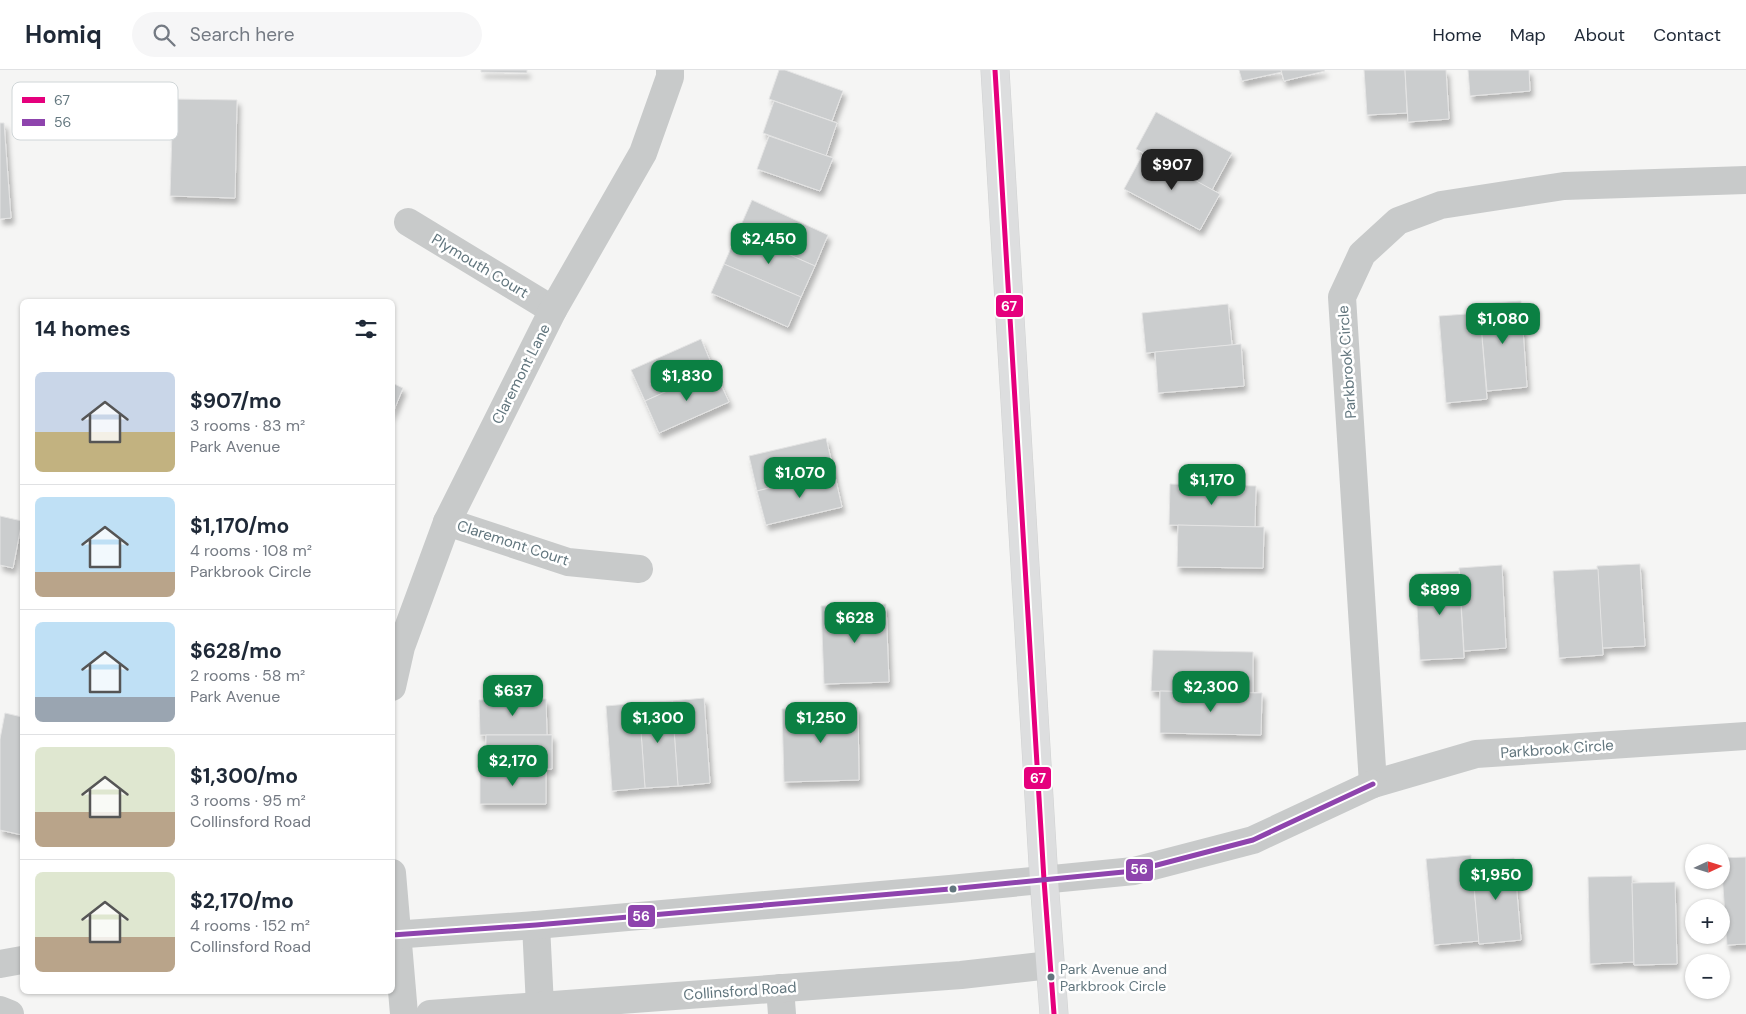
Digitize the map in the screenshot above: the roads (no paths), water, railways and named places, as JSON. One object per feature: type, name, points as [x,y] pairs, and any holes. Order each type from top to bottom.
[{"type":"main road","points":[[996,70],[1044,880],[1054,1014]]},
{"type":"street","name":"Claremont Lane","points":[[395,674],[401,647],[447,522],[553,310],[643,153],[670,77],[670,70]]},
{"type":"street","name":"Parkbrook Circle","points":[[1373,784],[1342,297],[1362,254],[1398,221],[1441,205],[1564,186],[1746,180]]},
{"type":"street","name":"Plymouth Court","points":[[408,222],[553,310]]},
{"type":"street","name":"Claremont Court","points":[[447,522],[568,562],[639,569]]},
{"type":"street","name":"Parkbrook Circle","points":[[1044,880],[1134,871],[1253,840],[1373,784],[1476,754],[1746,736]]},
{"type":"street","points":[[404,1014],[395,935],[536,925],[1044,880]]},
{"type":"street","points":[[536,925],[540,1006]]},
{"type":"street","points":[[0,964],[20,960]]},
{"type":"street","name":"Collinsford Road","points":[[430,1014],[540,1006],[781,1001],[961,975],[1050,965]]},
{"type":"street","points":[[0,1010],[10,1014]]},
{"type":"place","name":"Park Avenue and Parkbrook Circle","points":[[1051,977]]}]
